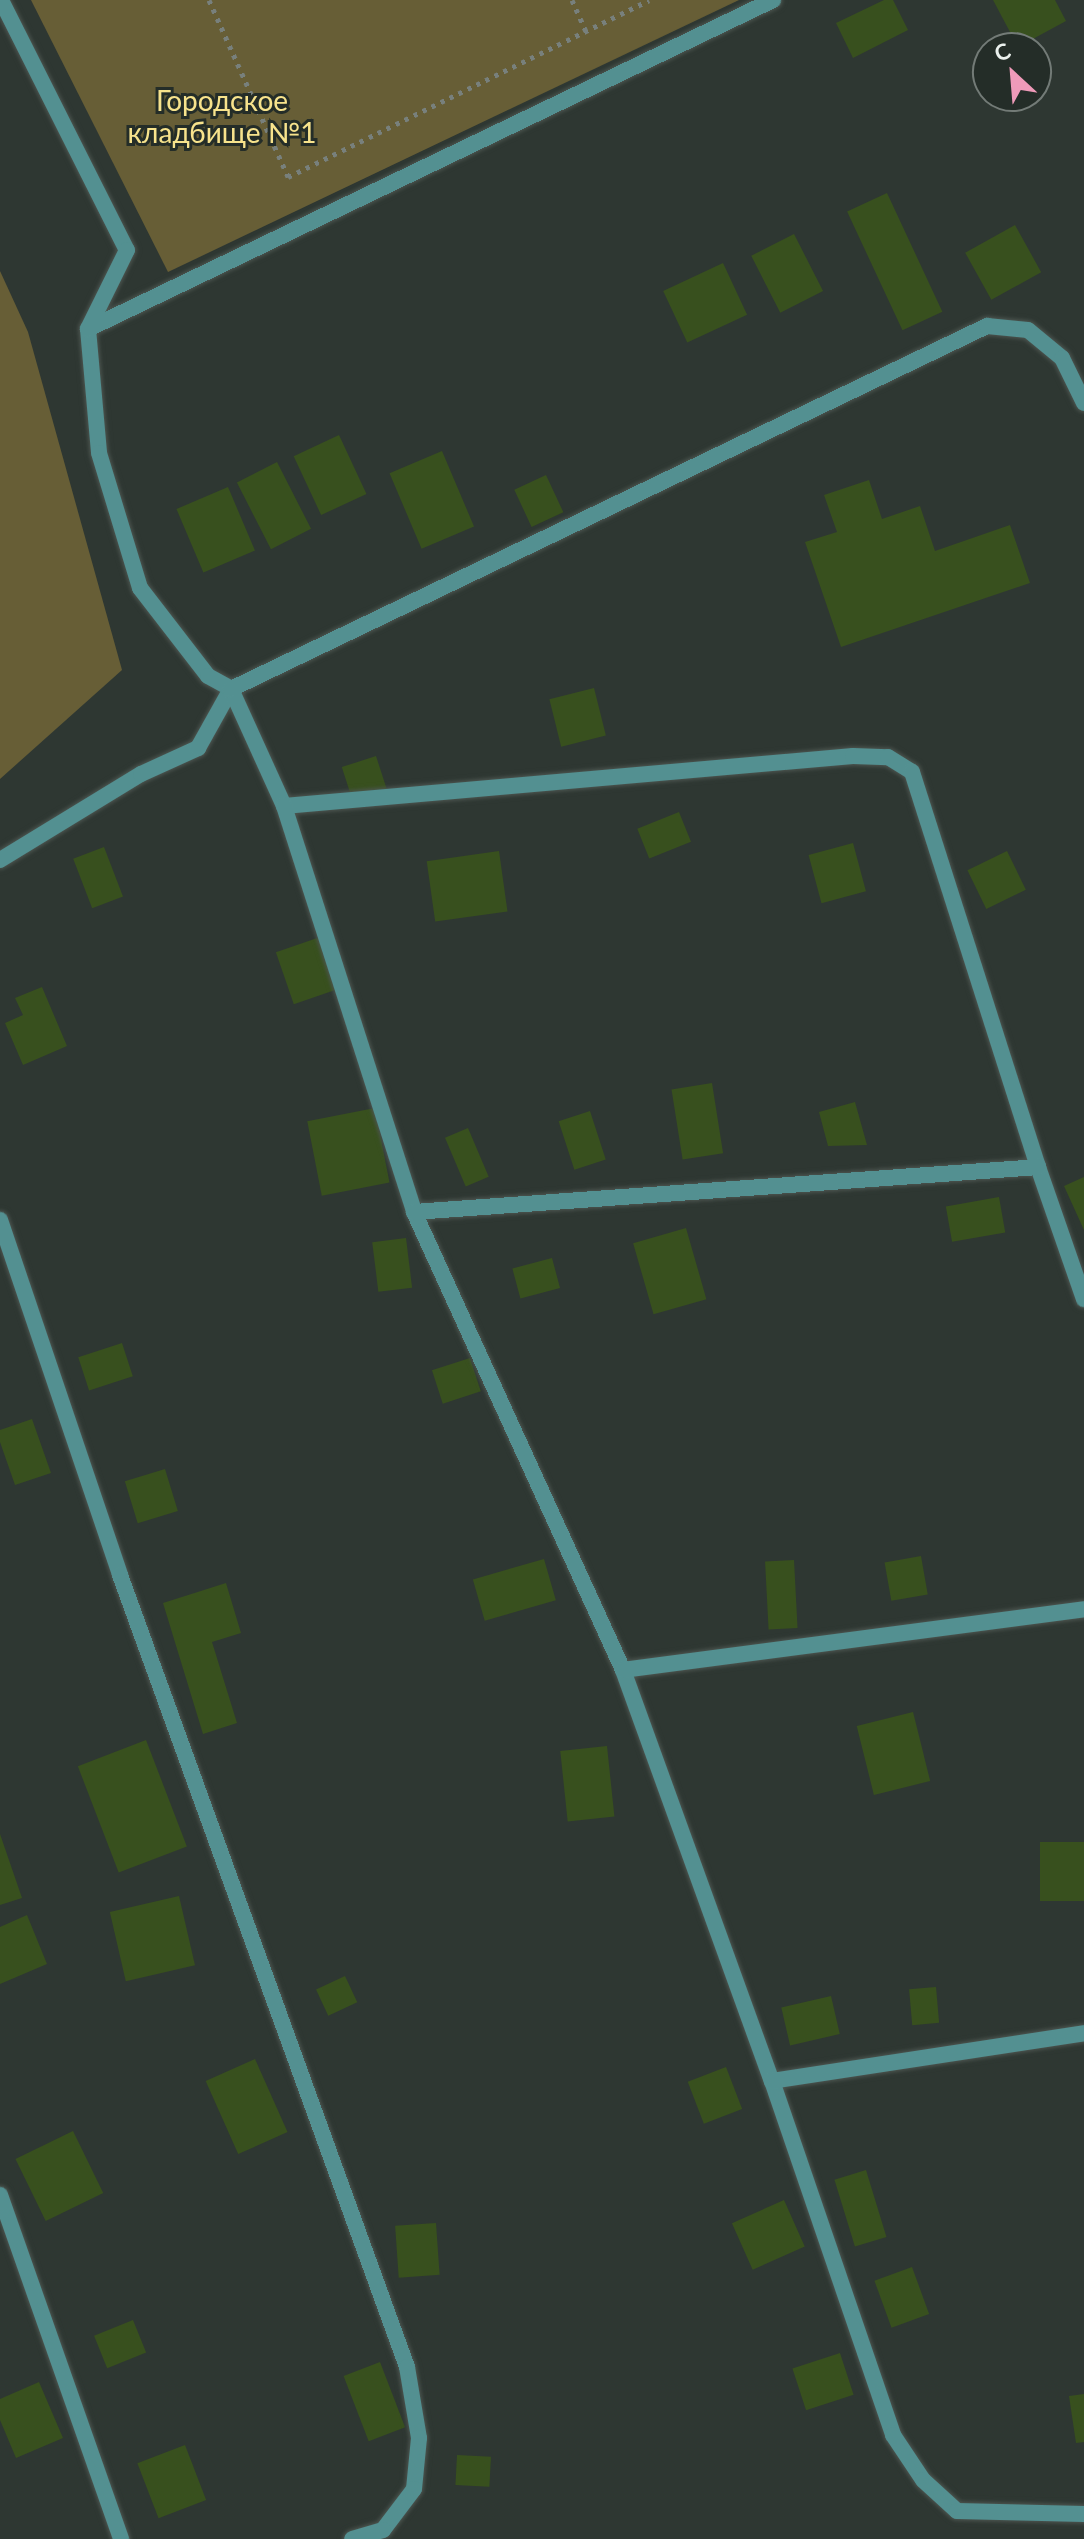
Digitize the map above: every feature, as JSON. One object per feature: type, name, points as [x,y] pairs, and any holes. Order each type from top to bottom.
[{"type":"street","points":[[1,0],[127,250],[88,329],[99,453],[140,588],[208,676],[231,689],[284,806],[414,1212],[623,1670],[772,2081],[893,2435],[923,2480],[957,2511],[1084,2514]]},
{"type":"street","points":[[88,329],[773,0]]},
{"type":"street","points":[[0,860],[141,774],[198,748],[231,689],[987,326],[1028,330],[1062,358],[1084,403]]},
{"type":"street","points":[[284,806],[853,756],[888,757],[912,772],[1038,1167],[1084,1299]]},
{"type":"street","points":[[414,1212],[1038,1167]]},
{"type":"street","points":[[0,1220],[120,1575],[407,2367],[419,2438],[414,2489],[383,2530],[352,2539]]},
{"type":"street","points":[[623,1670],[1084,1609]]},
{"type":"street","points":[[772,2081],[1084,2033]]},
{"type":"street","points":[[0,2195],[121,2539]]},
{"type":"path","points":[[209,0],[288,177],[649,0]]},
{"type":"path","points":[[572,0],[586,31]]},
{"type":"green space","name":"Городское кладбище №1","points":[[31,0],[739,0],[168,272]]},
{"type":"green space","points":[[0,271],[28,332],[122,670],[0,779]]},
{"type":"building","points":[[884,0],[893,0],[908,30],[853,58],[836,23]]},
{"type":"building","points":[[993,0],[1055,0],[1066,21],[1046,32],[1010,32]]},
{"type":"building","points":[[887,193],[942,312],[902,330],[847,212]]},
{"type":"building","points":[[1015,225],[1041,272],[991,300],[965,253]]},
{"type":"building","points":[[794,234],[823,291],[780,313],[751,256]]},
{"type":"building","points":[[723,263],[747,315],[687,343],[663,291]]},
{"type":"building","points":[[339,435],[366,494],[321,515],[294,456]]},
{"type":"building","points":[[442,451],[474,526],[422,549],[390,473]]},
{"type":"building","points":[[277,462],[311,529],[271,549],[237,482]]},
{"type":"building","points":[[546,475],[563,512],[532,527],[514,490]]},
{"type":"building","points":[[869,480],[882,519],[920,506],[935,551],[1010,525],[1030,583],[841,647],[805,542],[837,532],[824,495]]},
{"type":"building","points":[[228,487],[255,551],[203,572],[176,509]]},
{"type":"building","points":[[594,688],[606,736],[561,747],[549,699]]},
{"type":"building","points":[[376,756],[388,794],[354,805],[342,767]]},
{"type":"building","points":[[679,812],[691,842],[649,859],[637,829]]},
{"type":"building","points":[[853,843],[866,891],[822,903],[809,855]]},
{"type":"building","points":[[104,847],[123,896],[92,908],[73,859]]},
{"type":"building","points":[[499,851],[507,911],[435,922],[427,861]]},
{"type":"building","points":[[1007,851],[1026,890],[986,909],[967,870]]},
{"type":"building","points":[[326,935],[344,987],[294,1004],[276,952]]},
{"type":"building","points":[[42,987],[67,1046],[23,1065],[5,1023],[23,1015],[15,998]]},
{"type":"building","points":[[712,1083],[723,1153],[683,1160],[672,1089]]},
{"type":"building","points":[[855,1102],[867,1145],[828,1146],[819,1112]]},
{"type":"building","points":[[375,1108],[390,1183],[322,1196],[307,1121]]},
{"type":"building","points":[[590,1111],[606,1160],[574,1170],[559,1121]]},
{"type":"building","points":[[468,1128],[489,1177],[466,1187],[445,1138]]},
{"type":"building","points":[[1084,1177],[1084,1230],[1064,1186]]},
{"type":"building","points":[[999,1197],[1005,1232],[952,1242],[946,1206]]},
{"type":"building","points":[[686,1228],[706,1299],[654,1314],[633,1243]]},
{"type":"building","points":[[406,1238],[412,1288],[378,1292],[372,1242]]},
{"type":"building","points":[[552,1258],[560,1288],[520,1299],[512,1269]]},
{"type":"building","points":[[122,1343],[133,1376],[89,1391],[78,1357]]},
{"type":"building","points":[[470,1358],[481,1391],[443,1404],[432,1370]]},
{"type":"building","points":[[32,1419],[51,1473],[15,1485],[0,1442],[0,1430]]},
{"type":"building","points":[[165,1469],[178,1511],[138,1523],[125,1481]]},
{"type":"building","points":[[921,1556],[928,1594],[891,1601],[885,1562]]},
{"type":"building","points":[[544,1559],[556,1600],[485,1621],[473,1579]]},
{"type":"building","points":[[794,1560],[798,1628],[769,1629],[765,1562]]},
{"type":"building","points":[[226,1583],[241,1633],[212,1642],[237,1723],[203,1734],[163,1603]]},
{"type":"building","points":[[913,1712],[930,1781],[874,1795],[857,1726]]},
{"type":"building","points":[[146,1740],[187,1846],[119,1873],[78,1766]]},
{"type":"building","points":[[607,1746],[614,1817],[568,1822],[560,1751]]},
{"type":"building","points":[[0,1834],[22,1898],[0,1905]]},
{"type":"building","points":[[1040,1842],[1084,1842],[1084,1901],[1040,1901]]},
{"type":"building","points":[[179,1896],[195,1965],[126,1981],[110,1912]]},
{"type":"building","points":[[27,1915],[47,1964],[0,1984],[0,1927]]},
{"type":"building","points":[[345,1976],[357,2002],[328,2016],[316,1990]]},
{"type":"building","points":[[936,1987],[939,2023],[912,2025],[909,1989]]},
{"type":"building","points":[[831,1996],[840,2034],[790,2045],[781,2007]]},
{"type":"building","points":[[255,2059],[288,2132],[238,2154],[206,2081]]},
{"type":"building","points":[[726,2067],[742,2109],[704,2124],[688,2082]]},
{"type":"building","points":[[73,2131],[103,2193],[46,2221],[15,2159]]},
{"type":"building","points":[[866,2170],[886,2237],[855,2247],[834,2180]]},
{"type":"building","points":[[784,2200],[805,2247],[753,2270],[732,2223]]},
{"type":"building","points":[[436,2223],[440,2275],[399,2278],[395,2226]]},
{"type":"building","points":[[912,2267],[929,2314],[892,2328],[874,2281]]},
{"type":"building","points":[[133,2320],[146,2352],[107,2368],[94,2336]]},
{"type":"building","points":[[840,2353],[854,2395],[806,2410],[792,2368]]},
{"type":"building","points":[[380,2362],[405,2427],[369,2441],[344,2376]]},
{"type":"building","points":[[39,2382],[63,2438],[16,2458],[0,2420],[0,2399]]},
{"type":"building","points":[[1084,2394],[1084,2442],[1076,2443],[1069,2396]]},
{"type":"building","points":[[185,2445],[206,2500],[159,2518],[137,2463]]},
{"type":"building","points":[[457,2455],[491,2457],[489,2487],[455,2485]]}]
